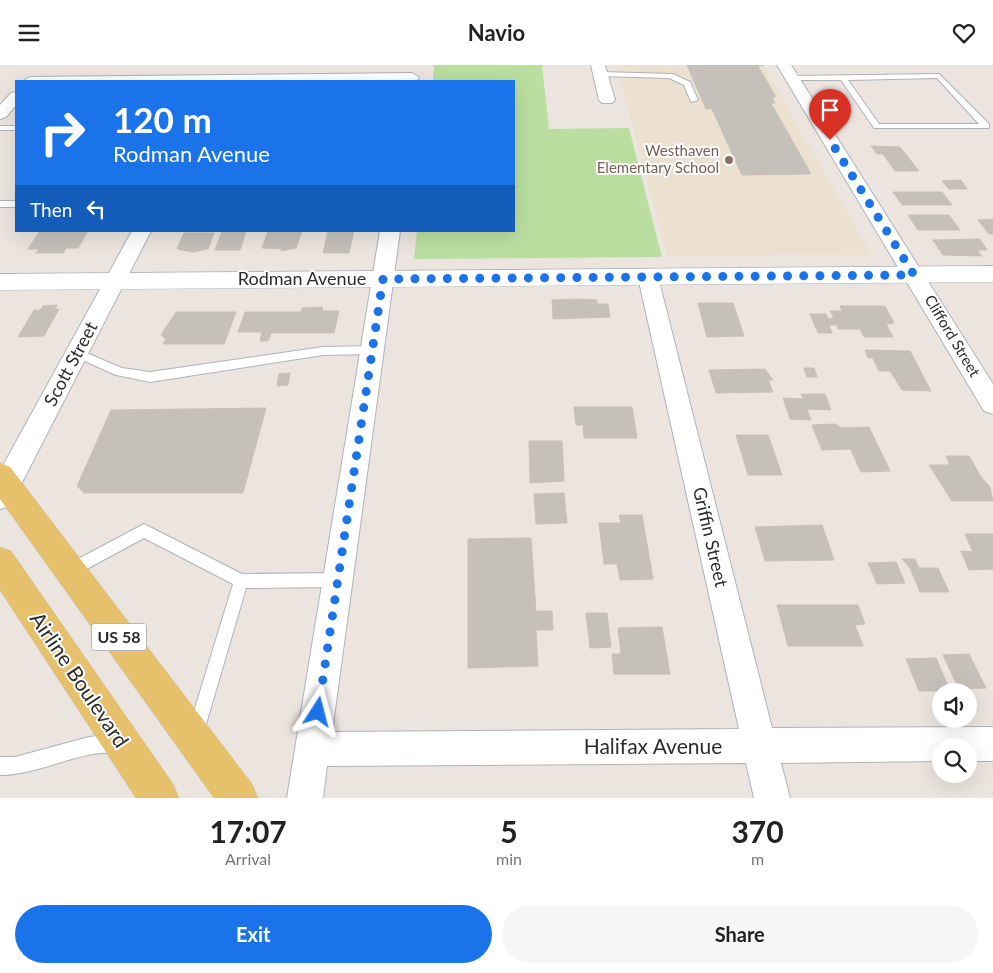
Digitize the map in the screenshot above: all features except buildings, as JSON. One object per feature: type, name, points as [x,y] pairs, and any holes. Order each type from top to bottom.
[{"type":"main road","name":"US 58","points":[[2,486],[70,571],[238,798]]},
{"type":"main road","name":"Airline Boulevard","points":[[0,562],[159,798]]},
{"type":"street","points":[[31,80],[44,65]]},
{"type":"street","points":[[222,80],[230,65]]},
{"type":"street","points":[[600,69],[607,100]]},
{"type":"street","name":"Clifford Street","points":[[788,72],[993,404]]},
{"type":"street","points":[[254,80],[413,75]]},
{"type":"street","points":[[0,114],[15,97]]},
{"type":"street","name":"Scott Street","points":[[2,486],[77,353],[141,232]]},
{"type":"street","points":[[305,798],[390,232]]},
{"type":"street","name":"Rodman Avenue","points":[[0,282],[993,274]]},
{"type":"street","name":"Griffin Street","points":[[648,277],[772,798]]},
{"type":"street","name":"Halifax Avenue","points":[[312,749],[760,747],[993,743]]},
{"type":"lane","points":[[600,69],[670,75],[687,84],[694,100]]},
{"type":"lane","points":[[788,72],[842,78],[940,76],[986,125],[877,126],[842,78]]},
{"type":"lane","points":[[0,128],[15,128]]},
{"type":"lane","points":[[0,204],[15,204]]},
{"type":"lane","points":[[77,353],[120,372],[150,377],[323,351],[373,350]]},
{"type":"lane","points":[[70,571],[144,531],[241,581],[338,580]]},
{"type":"lane","points":[[194,738],[241,581]]},
{"type":"lane","points":[[0,766],[15,766],[89,746],[122,743]]},
{"type":"shaded area","name":"Westhaven Elementary School","points":[[616,65],[763,65],[872,255],[667,256]]},
{"type":"green space","points":[[434,65],[542,65],[549,129],[629,128],[662,257],[414,259],[417,232],[515,232],[515,80],[433,80]]},
{"type":"place","name":"Westhaven Elementary School","points":[[729,160]]},
{"type":"route","points":[[318,712],[383,279],[914,275],[830,140]]}]
